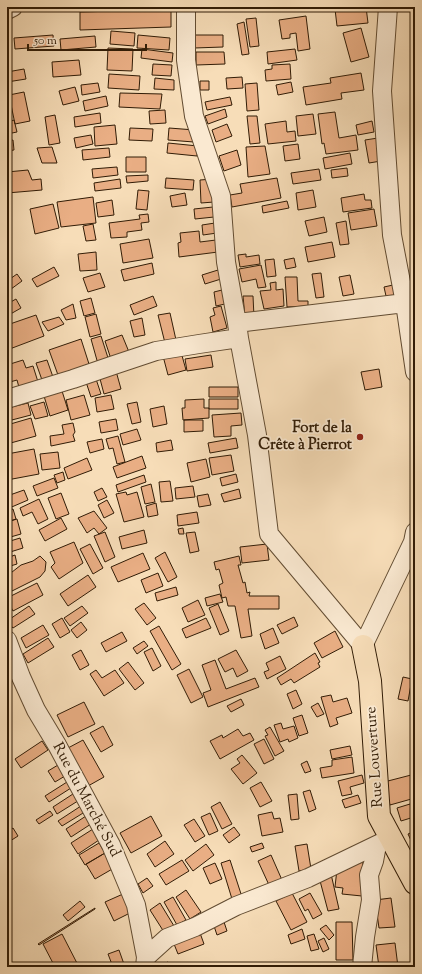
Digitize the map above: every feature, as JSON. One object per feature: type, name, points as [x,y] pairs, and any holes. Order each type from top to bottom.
[{"type":"main road","name":"Rue Louverture","points":[[363,646],[370,681],[379,816],[384,842],[415,883]]},
{"type":"street","points":[[7,10],[13,7]]},
{"type":"street","points":[[186,7],[186,60],[194,116],[221,196],[226,262],[257,435],[269,534],[363,646],[413,542],[415,532]]},
{"type":"street","points":[[388,7],[382,91],[392,236],[405,303],[415,372]]},
{"type":"street","points":[[7,399],[73,379],[156,351],[199,344],[238,331],[405,303]]},
{"type":"street","name":"Rue du Marché Sud","points":[[7,640],[21,677],[36,710],[57,745],[111,845],[136,905],[145,962]]},
{"type":"street","points":[[145,962],[167,938],[195,927],[236,906],[308,878],[384,842]]},
{"type":"street","points":[[362,967],[371,900],[369,875],[374,861],[384,842]]},
{"type":"building","points":[[152,7],[171,7],[171,27],[80,30],[80,12],[152,10]]},
{"type":"building","points":[[366,7],[368,23],[337,26],[335,9]]},
{"type":"building","points":[[306,16],[310,49],[298,51],[296,33],[290,34],[290,38],[282,39],[279,20]]},
{"type":"building","points":[[256,18],[259,46],[250,47],[246,19]]},
{"type":"building","points":[[244,22],[249,54],[242,55],[237,24]]},
{"type":"building","points":[[361,28],[369,57],[351,62],[343,33]]},
{"type":"building","points":[[111,31],[135,33],[134,46],[110,44]]},
{"type":"building","points":[[53,35],[54,46],[15,49],[14,38]]},
{"type":"building","points":[[138,35],[170,38],[169,50],[137,48]]},
{"type":"building","points":[[194,35],[223,35],[223,47],[194,48]]},
{"type":"building","points":[[95,36],[96,47],[61,50],[60,39]]},
{"type":"building","points":[[108,48],[133,49],[132,71],[107,70]]},
{"type":"building","points":[[142,49],[173,53],[172,62],[141,58]]},
{"type":"building","points":[[295,49],[297,60],[268,64],[267,52]]},
{"type":"building","points":[[196,52],[224,52],[225,64],[196,65]]},
{"type":"building","points":[[79,60],[81,75],[53,77],[52,62]]},
{"type":"building","points":[[153,64],[172,65],[171,76],[152,75]]},
{"type":"building","points":[[290,64],[291,79],[266,81],[265,70],[272,69],[272,65]]},
{"type":"building","points":[[24,69],[26,79],[7,82],[7,72]]},
{"type":"building","points":[[361,73],[364,90],[341,93],[342,99],[306,105],[303,87],[331,83],[330,78]]},
{"type":"building","points":[[109,74],[140,76],[139,90],[108,88]]},
{"type":"building","points":[[242,77],[243,88],[227,89],[226,78]]},
{"type":"building","points":[[155,78],[174,80],[174,90],[154,89]]},
{"type":"building","points":[[200,81],[209,81],[209,90],[200,90]]},
{"type":"building","points":[[291,82],[293,92],[278,95],[276,85]]},
{"type":"building","points":[[98,83],[100,92],[82,95],[81,85]]},
{"type":"building","points":[[257,83],[259,110],[247,111],[245,84]]},
{"type":"building","points":[[75,87],[79,101],[63,105],[59,91]]},
{"type":"building","points":[[24,92],[30,121],[15,124],[9,95]]},
{"type":"building","points":[[120,93],[162,94],[160,109],[119,107]]},
{"type":"building","points":[[7,95],[9,95],[9,103],[7,104]]},
{"type":"building","points":[[106,96],[108,106],[85,111],[83,101]]},
{"type":"building","points":[[230,97],[232,105],[207,110],[205,102]]},
{"type":"building","points":[[9,107],[11,115],[7,117],[7,108]]},
{"type":"building","points":[[225,109],[227,117],[208,124],[205,116]]},
{"type":"building","points":[[165,110],[166,123],[150,124],[149,111]]},
{"type":"building","points":[[335,112],[339,138],[356,135],[358,150],[326,154],[324,143],[322,144],[318,114]]},
{"type":"building","points":[[100,113],[101,123],[75,127],[74,117]]},
{"type":"building","points":[[313,114],[316,134],[298,136],[296,116]]},
{"type":"building","points":[[55,115],[60,143],[49,145],[45,117]]},
{"type":"building","points":[[247,116],[257,116],[260,143],[250,144]]},
{"type":"building","points":[[14,120],[17,132],[7,134],[7,122]]},
{"type":"building","points":[[286,121],[287,132],[295,131],[296,141],[268,144],[265,124]]},
{"type":"building","points":[[372,121],[374,132],[358,135],[356,125]]},
{"type":"building","points":[[227,124],[232,136],[216,142],[212,130]]},
{"type":"building","points":[[115,125],[117,144],[95,146],[94,127]]},
{"type":"building","points":[[130,128],[153,129],[152,141],[129,140]]},
{"type":"building","points":[[169,128],[195,130],[194,142],[168,140]]},
{"type":"building","points":[[91,135],[93,144],[76,148],[74,138]]},
{"type":"building","points":[[378,138],[381,161],[369,163],[365,140]]},
{"type":"building","points":[[13,140],[14,150],[7,151],[7,141]]},
{"type":"building","points":[[168,143],[198,146],[197,156],[167,153]]},
{"type":"building","points":[[298,144],[300,159],[285,161],[283,146]]},
{"type":"building","points":[[265,146],[270,174],[248,177],[246,147]]},
{"type":"building","points":[[52,147],[57,163],[42,163],[37,148]]},
{"type":"building","points":[[109,148],[110,157],[83,160],[82,150]]},
{"type":"building","points":[[237,150],[241,165],[224,171],[219,156]]},
{"type":"building","points":[[8,151],[9,163],[7,163],[7,152]]},
{"type":"building","points":[[350,153],[352,164],[325,169],[323,158]]},
{"type":"building","points":[[126,157],[146,157],[146,172],[126,172]]},
{"type":"building","points":[[117,167],[118,175],[93,178],[92,169]]},
{"type":"building","points":[[347,168],[348,176],[332,178],[331,170]]},
{"type":"building","points":[[319,169],[321,180],[293,184],[291,173]]},
{"type":"building","points":[[28,170],[32,180],[41,179],[42,190],[7,193],[7,172]]},
{"type":"building","points":[[148,175],[148,181],[127,183],[126,176]]},
{"type":"building","points":[[166,178],[194,180],[193,190],[165,188]]},
{"type":"building","points":[[277,178],[281,198],[232,207],[230,195],[242,193],[240,184]]},
{"type":"building","points":[[120,179],[121,188],[95,191],[94,183]]},
{"type":"building","points":[[213,179],[214,202],[201,203],[200,180]]},
{"type":"building","points":[[138,190],[149,191],[147,210],[136,209]]},
{"type":"building","points":[[313,190],[316,207],[298,210],[296,193]]},
{"type":"building","points":[[185,193],[187,205],[172,207],[170,196]]},
{"type":"building","points":[[364,194],[365,200],[371,200],[372,208],[343,212],[341,198]]},
{"type":"building","points":[[93,197],[96,223],[61,227],[57,202]]},
{"type":"building","points":[[112,200],[114,215],[98,217],[96,203]]},
{"type":"building","points":[[287,201],[289,208],[263,213],[262,206]]},
{"type":"building","points":[[53,204],[59,228],[35,234],[30,209]]},
{"type":"building","points":[[213,207],[214,217],[195,219],[194,209]]},
{"type":"building","points":[[374,209],[377,226],[351,230],[348,213]]},
{"type":"building","points":[[148,214],[149,222],[141,223],[142,230],[127,232],[127,237],[111,238],[109,223],[140,219],[139,215]]},
{"type":"building","points":[[324,217],[327,232],[309,236],[305,221]]},
{"type":"building","points":[[346,221],[349,244],[340,245],[336,223]]},
{"type":"building","points":[[215,223],[217,233],[203,235],[202,225]]},
{"type":"building","points":[[93,224],[96,240],[86,241],[83,226]]},
{"type":"building","points":[[199,231],[200,242],[216,240],[218,252],[179,257],[178,243],[181,242],[180,233]]},
{"type":"building","points":[[149,239],[153,258],[123,263],[120,244]]},
{"type":"building","points":[[332,242],[335,257],[308,262],[305,247]]},
{"type":"building","points":[[96,252],[97,270],[80,271],[78,254]]},
{"type":"building","points":[[246,254],[246,257],[259,255],[260,264],[240,267],[238,255]]},
{"type":"building","points":[[294,258],[296,267],[286,269],[284,260]]},
{"type":"building","points":[[274,259],[276,276],[267,277],[265,260]]},
{"type":"building","points":[[152,263],[154,274],[124,281],[121,270]]},
{"type":"building","points":[[261,265],[266,287],[258,288],[256,279],[242,282],[239,269]]},
{"type":"building","points":[[54,267],[59,276],[37,287],[32,279]]},
{"type":"building","points":[[218,270],[221,279],[205,284],[202,275]]},
{"type":"building","points":[[100,273],[105,287],[88,292],[83,278]]},
{"type":"building","points":[[321,273],[324,297],[316,298],[312,274]]},
{"type":"building","points":[[17,274],[22,281],[7,292],[7,281]]},
{"type":"building","points":[[350,275],[354,294],[343,296],[339,277]]},
{"type":"building","points":[[285,277],[297,277],[298,301],[308,301],[308,306],[287,307]]},
{"type":"building","points":[[276,282],[276,290],[283,289],[284,306],[264,309],[260,291],[271,290],[270,283]]},
{"type":"building","points":[[393,285],[395,295],[386,296],[384,287]]},
{"type":"building","points":[[222,290],[225,304],[216,306],[214,292]]},
{"type":"building","points":[[153,296],[157,306],[134,315],[130,305]]},
{"type":"building","points":[[243,296],[253,296],[254,317],[245,317]]},
{"type":"building","points":[[91,298],[95,313],[84,316],[80,301]]},
{"type":"building","points":[[16,299],[21,308],[7,316],[7,304]]},
{"type":"building","points":[[73,304],[76,318],[66,320],[61,310]]},
{"type":"building","points":[[221,306],[227,328],[213,332],[210,317],[215,315],[213,308]]},
{"type":"building","points":[[170,313],[176,340],[165,343],[158,315]]},
{"type":"building","points":[[96,314],[101,334],[90,337],[85,317]]},
{"type":"building","points":[[36,315],[44,336],[7,350],[7,325]]},
{"type":"building","points":[[59,317],[64,324],[48,331],[42,322]]},
{"type":"building","points":[[142,318],[145,335],[134,337],[130,321]]},
{"type":"building","points":[[122,335],[129,352],[111,359],[105,341]]},
{"type":"building","points":[[101,336],[109,361],[98,364],[91,339]]},
{"type":"building","points":[[81,339],[89,364],[58,375],[49,350]]},
{"type":"building","points":[[181,352],[186,370],[168,375],[163,356]]},
{"type":"building","points":[[211,355],[213,367],[187,371],[185,359]]},
{"type":"building","points":[[23,360],[26,368],[33,366],[39,385],[20,391],[17,380],[10,382],[7,374],[7,365]]},
{"type":"building","points":[[47,360],[53,377],[42,380],[36,363]]},
{"type":"building","points":[[379,369],[382,387],[365,390],[361,372]]},
{"type":"building","points":[[116,371],[121,389],[104,394],[99,375]]},
{"type":"building","points":[[96,379],[101,394],[91,397],[86,382]]},
{"type":"building","points":[[209,387],[238,387],[238,397],[209,397]]},
{"type":"building","points":[[62,391],[68,410],[50,416],[44,396]]},
{"type":"building","points":[[84,395],[90,415],[71,420],[66,400]]},
{"type":"building","points":[[111,395],[114,409],[97,412],[95,398]]},
{"type":"building","points":[[204,399],[204,408],[209,408],[209,418],[183,420],[182,408],[185,408],[185,400]]},
{"type":"building","points":[[209,399],[238,399],[238,409],[209,409]]},
{"type":"building","points":[[44,402],[48,416],[35,419],[30,406]]},
{"type":"building","points":[[137,402],[141,422],[132,424],[127,404]]},
{"type":"building","points":[[28,403],[31,415],[8,421],[7,408]]},
{"type":"building","points":[[164,406],[167,424],[153,427],[150,409]]},
{"type":"building","points":[[241,413],[242,425],[231,426],[231,436],[214,437],[212,415]]},
{"type":"building","points":[[31,418],[36,436],[7,444],[7,425]]},
{"type":"building","points":[[116,419],[118,430],[101,433],[99,422]]},
{"type":"building","points":[[184,420],[203,420],[203,431],[184,432]]},
{"type":"building","points":[[73,423],[75,432],[73,435],[75,441],[51,446],[50,436],[64,434],[62,425]]},
{"type":"building","points":[[137,429],[141,440],[123,445],[120,434]]},
{"type":"building","points":[[118,436],[125,462],[117,464],[113,448],[109,449],[106,439]]},
{"type":"building","points":[[236,438],[238,448],[210,453],[208,443]]},
{"type":"building","points":[[102,439],[104,449],[90,453],[87,442]]},
{"type":"building","points":[[171,440],[173,450],[157,452],[156,443]]},
{"type":"building","points":[[34,449],[39,474],[7,480],[7,454]]},
{"type":"building","points":[[58,452],[60,468],[42,470],[40,454]]},
{"type":"building","points":[[231,455],[234,471],[212,475],[209,458]]},
{"type":"building","points":[[142,456],[146,468],[117,478],[113,467]]},
{"type":"building","points":[[87,458],[92,470],[68,479],[64,468]]},
{"type":"building","points":[[206,459],[210,477],[191,482],[187,463]]},
{"type":"building","points":[[63,472],[65,480],[57,483],[54,475]]},
{"type":"building","points":[[236,474],[238,482],[222,486],[220,478]]},
{"type":"building","points":[[144,475],[146,482],[118,492],[116,485]]},
{"type":"building","points":[[54,478],[58,488],[37,496],[33,486]]},
{"type":"building","points":[[170,481],[173,501],[161,502],[159,482]]},
{"type":"building","points":[[151,484],[155,502],[145,504],[141,487]]},
{"type":"building","points":[[193,486],[195,497],[176,499],[175,488]]},
{"type":"building","points":[[102,488],[107,497],[98,501],[94,492]]},
{"type":"building","points":[[239,489],[241,498],[224,502],[221,494]]},
{"type":"building","points":[[24,490],[28,500],[7,509],[7,496]]},
{"type":"building","points":[[126,492],[127,495],[137,492],[144,517],[124,522],[116,494]]},
{"type":"building","points":[[61,493],[69,514],[56,519],[48,498]]},
{"type":"building","points":[[208,494],[211,505],[199,507],[197,496]]},
{"type":"building","points":[[39,499],[48,519],[38,524],[32,512],[23,516],[20,508]]},
{"type":"building","points":[[107,500],[114,513],[104,518],[98,505]]},
{"type":"building","points":[[156,503],[158,515],[148,517],[146,506]]},
{"type":"building","points":[[13,509],[16,519],[7,522],[7,511]]},
{"type":"building","points":[[94,511],[107,528],[99,534],[94,528],[87,533],[78,518]]},
{"type":"building","points":[[197,512],[199,523],[178,526],[177,515]]},
{"type":"building","points":[[61,518],[67,529],[45,541],[39,530]]},
{"type":"building","points":[[17,519],[21,534],[7,538],[7,522]]},
{"type":"building","points":[[183,528],[184,534],[179,534],[178,529]]},
{"type":"building","points":[[144,530],[147,543],[122,549],[119,537]]},
{"type":"building","points":[[105,532],[115,557],[105,562],[94,536]]},
{"type":"building","points":[[195,532],[199,551],[190,553],[186,533]]},
{"type":"building","points":[[20,538],[23,548],[7,553],[7,542]]},
{"type":"building","points":[[74,542],[83,563],[59,579],[51,567],[55,563],[50,552]]},
{"type":"building","points":[[90,544],[103,568],[93,574],[80,549]]},
{"type":"building","points":[[267,544],[269,560],[242,563],[240,547]]},
{"type":"building","points":[[165,552],[177,577],[168,582],[155,558]]},
{"type":"building","points":[[143,553],[150,569],[118,582],[111,567]]},
{"type":"building","points":[[15,555],[17,564],[7,567],[7,558]]},
{"type":"building","points":[[40,556],[46,562],[45,571],[40,577],[10,592],[7,587],[7,576],[21,565],[33,561]]},
{"type":"building","points":[[239,556],[241,565],[238,565],[243,583],[245,582],[247,593],[250,592],[249,596],[279,596],[279,609],[248,609],[252,636],[241,638],[235,606],[228,606],[226,597],[222,598],[219,585],[223,583],[219,569],[216,570],[214,562]]},
{"type":"building","points":[[158,573],[163,586],[146,593],[141,580]]},
{"type":"building","points":[[88,575],[96,587],[68,606],[60,594]]},
{"type":"building","points":[[37,583],[43,595],[13,611],[7,598]]},
{"type":"building","points":[[176,587],[178,595],[157,601],[155,593]]},
{"type":"building","points":[[220,594],[223,602],[207,606],[205,598]]},
{"type":"building","points":[[198,600],[205,615],[188,622],[182,608]]},
{"type":"building","points":[[144,603],[156,618],[147,625],[135,609]]},
{"type":"building","points":[[218,604],[229,631],[220,635],[209,608]]},
{"type":"building","points":[[29,606],[35,614],[13,628],[7,621]]},
{"type":"building","points":[[82,606],[88,613],[70,626],[64,618]]},
{"type":"building","points":[[294,617],[298,626],[282,634],[277,625]]},
{"type":"building","points":[[62,618],[70,632],[60,638],[52,624]]},
{"type":"building","points":[[206,618],[211,628],[186,638],[182,629]]},
{"type":"building","points":[[81,622],[87,630],[77,638],[71,630]]},
{"type":"building","points":[[43,625],[49,635],[26,648],[21,638]]},
{"type":"building","points":[[159,626],[181,664],[172,670],[150,631]]},
{"type":"building","points":[[273,628],[279,643],[265,649],[260,634]]},
{"type":"building","points":[[335,631],[343,647],[322,658],[314,643]]},
{"type":"building","points":[[122,632],[127,641],[106,652],[101,643]]},
{"type":"building","points":[[48,638],[54,647],[28,663],[23,654]]},
{"type":"building","points":[[144,641],[148,646],[137,654],[133,648]]},
{"type":"building","points":[[152,648],[161,666],[153,671],[144,652]]},
{"type":"building","points":[[81,650],[89,665],[80,670],[72,655]]},
{"type":"building","points":[[236,650],[248,671],[237,677],[233,668],[225,672],[218,659]]},
{"type":"building","points":[[315,653],[320,662],[318,663],[320,667],[294,683],[291,679],[281,685],[277,678]]},
{"type":"building","points":[[280,656],[286,669],[267,679],[264,672],[269,670],[266,663]]},
{"type":"building","points":[[215,660],[226,689],[255,678],[259,687],[208,707],[203,693],[211,690],[202,665]]},
{"type":"building","points":[[128,662],[144,683],[135,690],[119,669]]},
{"type":"building","points":[[189,669],[203,697],[191,703],[177,675]]},
{"type":"building","points":[[96,670],[102,678],[115,670],[124,683],[104,696],[90,674]]},
{"type":"building","points":[[403,677],[412,679],[408,701],[398,699]]},
{"type":"building","points":[[296,690],[302,704],[293,709],[287,694]]},
{"type":"building","points":[[331,695],[333,702],[347,698],[352,713],[336,718],[338,724],[330,727],[321,697]]},
{"type":"building","points":[[241,699],[244,705],[231,712],[227,706]]},
{"type":"building","points":[[84,702],[95,724],[68,737],[57,715]]},
{"type":"building","points":[[318,703],[324,714],[317,717],[311,707]]},
{"type":"building","points":[[302,715],[308,733],[299,736],[293,718]]},
{"type":"building","points":[[281,723],[283,729],[294,726],[298,738],[289,742],[288,739],[280,742],[274,725]]},
{"type":"building","points":[[103,726],[113,745],[101,752],[90,733]]},
{"type":"building","points":[[270,727],[284,751],[275,756],[265,736],[268,735],[265,730]]},
{"type":"building","points":[[238,729],[243,736],[250,733],[254,740],[220,759],[210,741],[222,735],[223,738]]},
{"type":"building","points":[[264,739],[274,759],[264,764],[254,744]]},
{"type":"building","points":[[83,740],[104,777],[88,786],[68,748]]},
{"type":"building","points":[[42,741],[48,750],[21,768],[15,759]]},
{"type":"building","points":[[350,746],[352,755],[332,759],[330,750]]},
{"type":"building","points":[[242,755],[257,773],[243,784],[231,769],[240,763],[237,759]]},
{"type":"building","points":[[352,757],[354,773],[322,778],[320,768],[332,766],[332,760]]},
{"type":"building","points":[[307,761],[311,771],[305,773],[301,764]]},
{"type":"building","points":[[58,765],[65,776],[55,782],[48,771]]},
{"type":"building","points":[[415,774],[415,798],[390,805],[384,782]]},
{"type":"building","points":[[362,775],[364,783],[350,787],[352,794],[342,796],[338,781]]},
{"type":"building","points":[[67,782],[71,788],[49,802],[45,796]]},
{"type":"building","points":[[261,782],[272,801],[260,807],[250,788]]},
{"type":"building","points":[[310,790],[316,809],[309,812],[303,792]]},
{"type":"building","points":[[76,792],[81,799],[57,814],[53,807]]},
{"type":"building","points":[[297,794],[299,819],[291,820],[288,795]]},
{"type":"building","points":[[358,795],[361,803],[345,808],[342,800]]},
{"type":"building","points":[[220,802],[232,824],[222,829],[211,807]]},
{"type":"building","points":[[84,804],[88,810],[62,826],[58,821]]},
{"type":"building","points":[[410,804],[414,817],[401,821],[397,808]]},
{"type":"building","points":[[50,811],[53,815],[39,824],[36,820]]},
{"type":"building","points":[[272,812],[274,819],[280,818],[283,832],[262,836],[258,815]]},
{"type":"building","points":[[210,813],[218,831],[209,835],[201,817]]},
{"type":"building","points":[[86,816],[91,824],[71,837],[66,829]]},
{"type":"building","points":[[151,816],[162,836],[131,853],[120,833]]},
{"type":"building","points":[[194,819],[205,836],[195,842],[184,825]]},
{"type":"building","points":[[234,827],[240,835],[229,843],[223,835]]},
{"type":"building","points":[[13,828],[18,836],[7,843],[7,832]]},
{"type":"building","points":[[93,829],[99,840],[78,854],[71,843]]},
{"type":"building","points":[[415,831],[415,849],[408,834]]},
{"type":"building","points":[[165,841],[174,854],[155,867],[147,854]]},
{"type":"building","points":[[99,843],[105,853],[85,865],[79,855]]},
{"type":"building","points":[[262,843],[264,848],[252,852],[250,847]]},
{"type":"building","points":[[206,844],[214,855],[193,871],[185,860]]},
{"type":"building","points":[[307,844],[311,869],[299,871],[295,846]]},
{"type":"building","points":[[105,853],[114,868],[95,879],[86,864]]},
{"type":"building","points":[[271,855],[282,880],[269,885],[258,861]]},
{"type":"building","points":[[182,860],[189,871],[166,885],[159,874]]},
{"type":"building","points":[[230,860],[242,897],[232,899],[221,863]]},
{"type":"building","points":[[363,862],[362,896],[342,894],[343,888],[335,887],[337,869]]},
{"type":"building","points":[[215,863],[222,879],[210,884],[203,868]]},
{"type":"building","points":[[331,874],[339,909],[328,911],[319,877]]},
{"type":"building","points":[[147,878],[153,886],[143,893],[138,884]]},
{"type":"building","points":[[186,890],[201,912],[190,919],[176,897]]},
{"type":"building","points":[[292,893],[307,922],[291,930],[276,901]]},
{"type":"building","points":[[310,893],[322,914],[313,919],[308,909],[305,911],[299,899]]},
{"type":"building","points":[[123,894],[132,912],[114,921],[105,902]]},
{"type":"building","points":[[173,897],[186,920],[177,925],[164,902]]},
{"type":"building","points":[[391,898],[395,927],[379,928],[375,900]]},
{"type":"building","points":[[80,901],[85,907],[68,921],[63,915]]},
{"type":"building","points":[[160,903],[174,926],[164,932],[150,910]]},
{"type":"building","points":[[95,908],[39,945],[38,944]]},
{"type":"building","points":[[224,922],[227,931],[217,935],[214,926]]},
{"type":"building","points":[[336,922],[352,922],[353,960],[336,960]]},
{"type":"building","points":[[326,925],[334,935],[329,940],[320,929]]},
{"type":"building","points":[[302,929],[305,939],[291,944],[288,935]]},
{"type":"building","points":[[200,933],[204,944],[178,954],[174,944]]},
{"type":"building","points":[[62,934],[79,967],[55,967],[43,944]]},
{"type":"building","points":[[314,934],[319,949],[311,951],[307,936]]},
{"type":"building","points":[[324,938],[329,949],[323,952],[318,941]]},
{"type":"building","points":[[395,943],[398,967],[379,967],[376,945]]},
{"type":"building","points":[[119,950],[125,967],[113,967],[108,954]]},
{"type":"building","points":[[168,962],[170,967],[155,967]]},
{"type":"building","points":[[266,964],[267,967],[253,967]]},
{"type":"place","name":"Fort de la Crête à Pierrot","points":[[360,437]]}]
